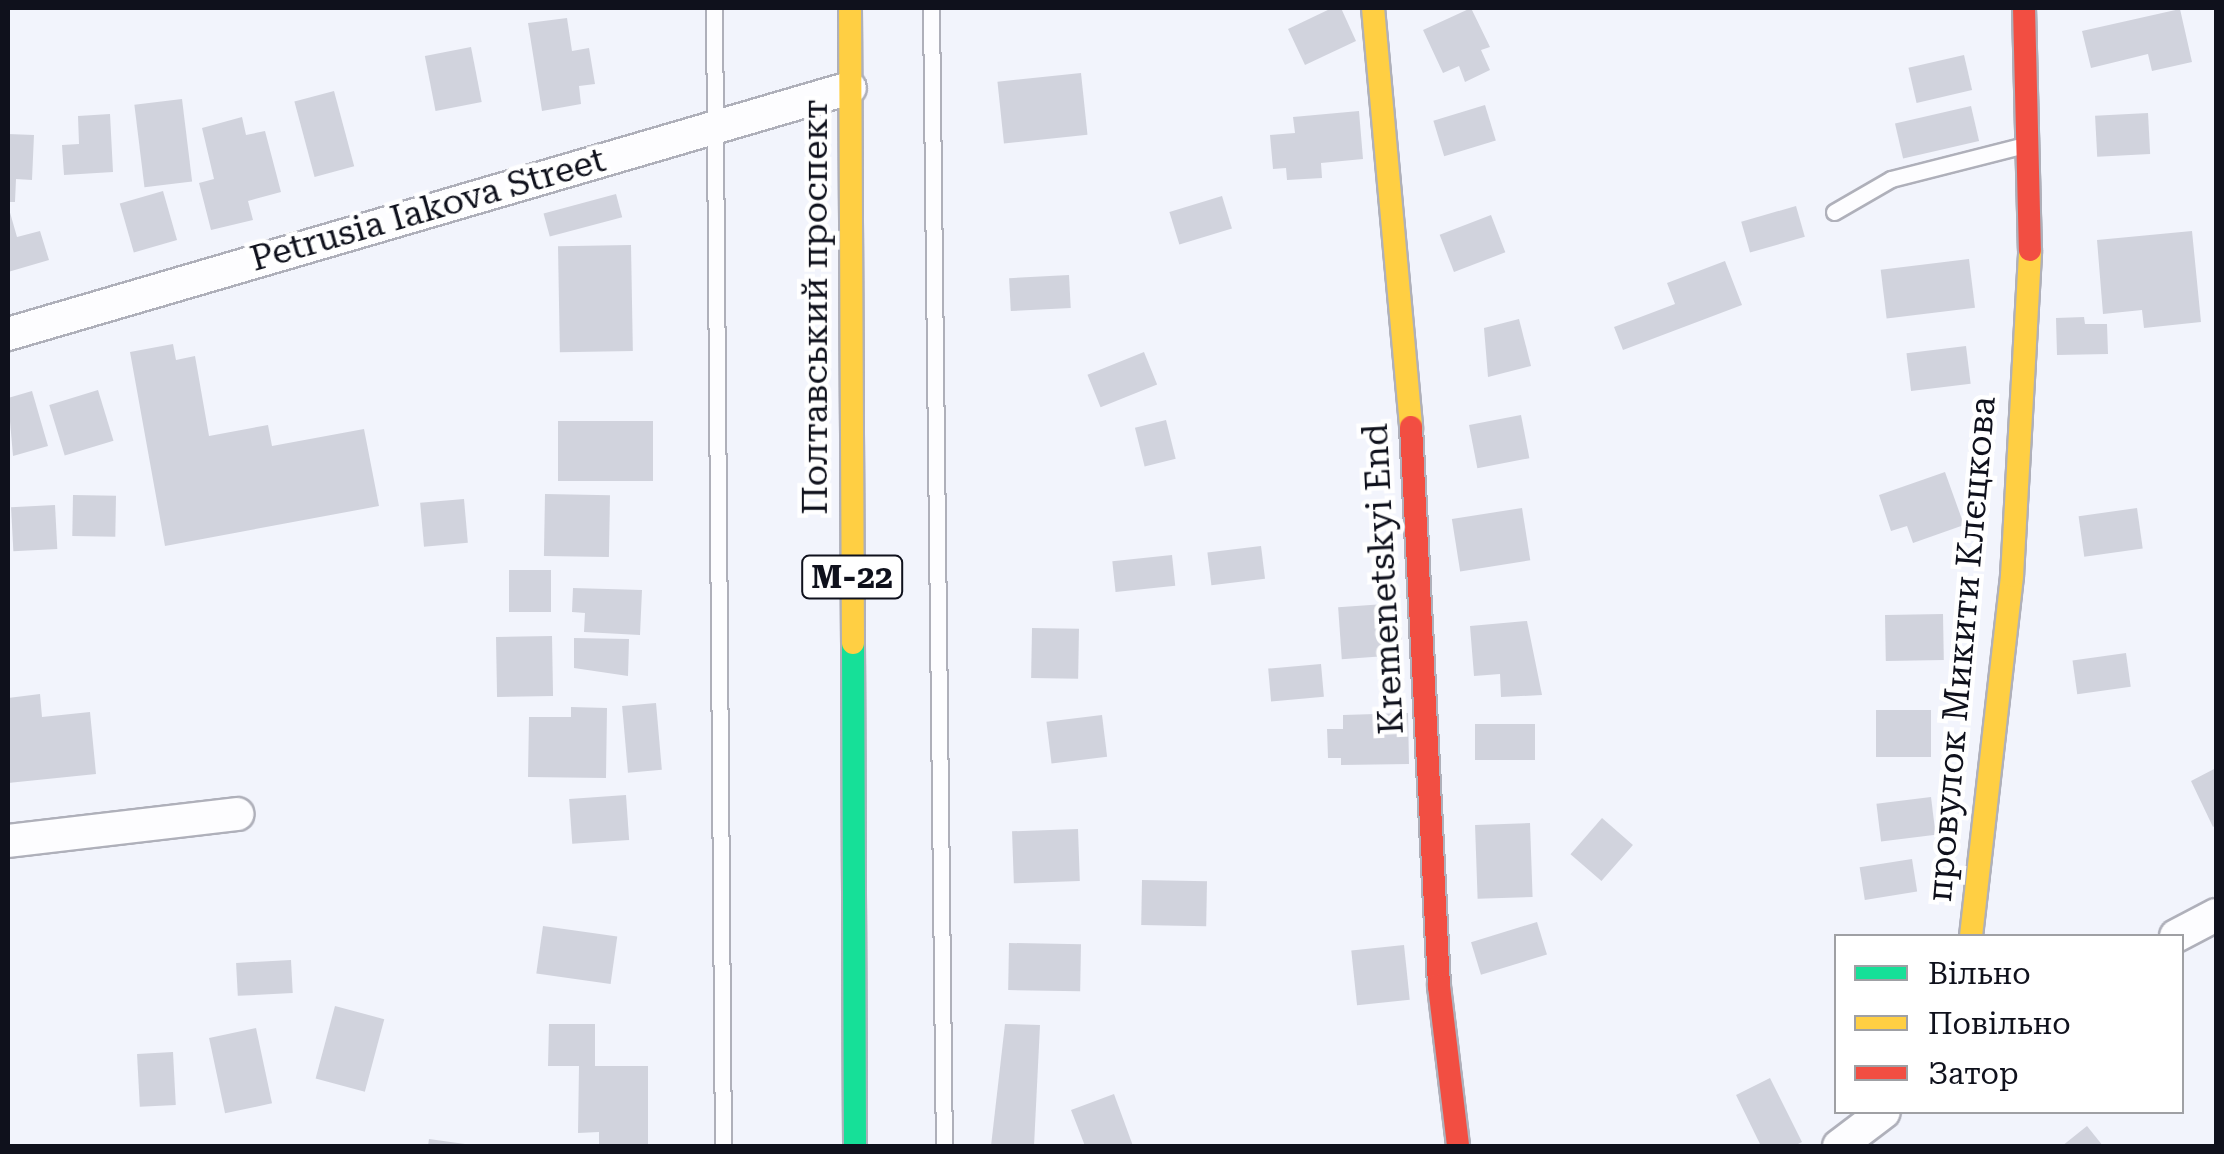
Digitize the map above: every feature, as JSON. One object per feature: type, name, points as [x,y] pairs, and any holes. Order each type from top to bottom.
[{"type":"main road","name":"Полтавський проспект","points":[[850,8],[854,1146]]},
{"type":"main road","name":"Kremenetskyi End","points":[[1374,8],[1409,380],[1439,986],[1458,1146]]},
{"type":"main road","name":"провулок Микити Клєцкова","points":[[1972,934],[2012,576],[2031,232],[2024,8]]},
{"type":"street","name":"Petrusia Iakova Street","points":[[8,334],[850,88]]},
{"type":"street","points":[[8,841],[237,814]]},
{"type":"street","points":[[2180,934],[2216,915]]},
{"type":"street","points":[[1839,1146],[1881,1114]]},
{"type":"lane","points":[[714,8],[723,1146]]},
{"type":"lane","points":[[931,8],[944,1146]]},
{"type":"lane","points":[[1834,212],[1891,179],[2028,144]]},
{"type":"building","points":[[1332,8],[1341,8],[1356,41],[1305,65],[1288,29]]},
{"type":"building","points":[[1471,8],[1490,47],[1481,50],[1490,70],[1465,82],[1459,66],[1443,73],[1423,30]]},
{"type":"building","points":[[2180,9],[2192,62],[2152,71],[2148,54],[2091,68],[2082,31]]},
{"type":"building","points":[[567,18],[572,51],[589,48],[595,84],[579,86],[581,104],[542,111],[528,23]]},
{"type":"building","points":[[471,47],[482,102],[436,111],[425,56]]},
{"type":"building","points":[[1964,55],[1972,90],[1917,103],[1908,68]]},
{"type":"building","points":[[1081,73],[1087,135],[1004,143],[997,82]]},
{"type":"building","points":[[334,91],[354,166],[315,177],[294,102]]},
{"type":"building","points":[[182,99],[192,181],[144,187],[134,105]]},
{"type":"building","points":[[1485,105],[1496,140],[1444,156],[1433,121]]},
{"type":"building","points":[[1971,106],[1979,141],[1903,159],[1895,124]]},
{"type":"building","points":[[1359,111],[1363,159],[1321,163],[1322,178],[1287,180],[1286,168],[1273,169],[1270,135],[1295,133],[1293,117]]},
{"type":"building","points":[[2148,113],[2150,154],[2097,157],[2095,116]]},
{"type":"building","points":[[110,114],[113,172],[64,175],[62,145],[79,144],[78,116]]},
{"type":"building","points":[[242,117],[246,135],[265,131],[281,192],[248,201],[253,220],[211,230],[199,183],[214,179],[202,128]]},
{"type":"building","points":[[8,134],[34,135],[32,180],[16,179],[15,202],[8,202]]},
{"type":"building","points":[[163,191],[177,240],[134,252],[120,203]]},
{"type":"building","points":[[616,194],[622,217],[550,237],[544,213]]},
{"type":"building","points":[[1222,196],[1232,229],[1179,245],[1169,212]]},
{"type":"building","points":[[1796,206],[1805,237],[1750,252],[1741,222]]},
{"type":"building","points":[[9,209],[17,237],[40,231],[49,260],[8,272]]},
{"type":"building","points":[[1491,215],[1505,252],[1454,272],[1440,235]]},
{"type":"building","points":[[2192,231],[2201,322],[2144,328],[2142,310],[2103,314],[2097,240]]},
{"type":"building","points":[[631,245],[633,351],[560,352],[558,246]]},
{"type":"building","points":[[1969,259],[1975,308],[1887,318],[1881,270]]},
{"type":"building","points":[[1725,261],[1742,305],[1623,350],[1614,327],[1675,304],[1667,283]]},
{"type":"building","points":[[1069,275],[1071,308],[1011,311],[1009,278]]},
{"type":"building","points":[[2084,317],[2085,324],[2107,324],[2108,354],[2057,355],[2056,318]]},
{"type":"building","points":[[1519,319],[1531,366],[1488,377],[1484,328]]},
{"type":"building","points":[[173,344],[176,360],[195,356],[209,436],[268,425],[272,446],[364,429],[379,506],[165,546],[130,352]]},
{"type":"building","points":[[1966,346],[1971,384],[1911,391],[1906,353]]},
{"type":"building","points":[[1144,352],[1157,384],[1101,407],[1087,375]]},
{"type":"building","points":[[98,390],[113,441],[65,456],[49,405]]},
{"type":"building","points":[[32,391],[48,446],[13,456],[8,398]]},
{"type":"building","points":[[1521,415],[1529,458],[1477,468],[1469,425]]},
{"type":"building","points":[[1166,420],[1176,459],[1145,467],[1135,428]]},
{"type":"building","points":[[558,421],[653,421],[653,481],[558,481]]},
{"type":"building","points":[[1945,472],[1964,525],[1913,543],[1907,526],[1891,531],[1879,495]]},
{"type":"building","points":[[545,494],[610,495],[609,557],[544,556]]},
{"type":"building","points":[[73,495],[116,496],[115,537],[72,536]]},
{"type":"building","points":[[464,499],[468,543],[424,547],[420,503]]},
{"type":"building","points":[[55,505],[57,549],[13,551],[11,507]]},
{"type":"building","points":[[1522,508],[1530,560],[1460,571],[1452,519]]},
{"type":"building","points":[[2137,508],[2143,549],[2084,557],[2079,516]]},
{"type":"building","points":[[1261,546],[1265,579],[1211,585],[1207,553]]},
{"type":"building","points":[[1172,555],[1175,586],[1116,592],[1112,561]]},
{"type":"building","points":[[509,570],[551,570],[551,612],[509,612]]},
{"type":"building","points":[[573,588],[642,590],[640,635],[584,632],[585,613],[572,612]]},
{"type":"building","points":[[1399,603],[1403,655],[1342,659],[1338,607]]},
{"type":"building","points":[[1943,614],[1944,660],[1886,661],[1885,615]]},
{"type":"building","points":[[1527,621],[1542,695],[1501,697],[1500,674],[1474,676],[1470,626]]},
{"type":"building","points":[[1032,628],[1079,629],[1078,679],[1031,678]]},
{"type":"building","points":[[552,636],[553,696],[497,697],[496,637]]},
{"type":"building","points":[[574,638],[629,639],[628,676],[574,668]]},
{"type":"building","points":[[2126,653],[2131,687],[2077,694],[2073,661]]},
{"type":"building","points":[[1321,664],[1324,697],[1271,701],[1268,669]]},
{"type":"building","points":[[40,694],[42,717],[90,712],[96,774],[8,783],[8,698]]},
{"type":"building","points":[[656,703],[662,770],[628,773],[622,706]]},
{"type":"building","points":[[571,707],[607,708],[606,778],[528,777],[529,717],[571,717]]},
{"type":"building","points":[[1876,710],[1931,710],[1931,757],[1876,757]]},
{"type":"building","points":[[1408,713],[1409,764],[1341,765],[1341,758],[1328,758],[1327,729],[1343,729],[1343,715]]},
{"type":"building","points":[[1102,715],[1107,757],[1052,764],[1046,722]]},
{"type":"building","points":[[1475,724],[1535,724],[1535,760],[1475,760]]},
{"type":"building","points":[[2216,768],[2216,825],[2213,827],[2191,781]]},
{"type":"building","points":[[626,795],[629,840],[572,844],[569,799]]},
{"type":"building","points":[[1931,797],[1936,835],[1881,841],[1876,804]]},
{"type":"building","points":[[1602,818],[1633,845],[1601,881],[1571,854]]},
{"type":"building","points":[[1530,823],[1533,897],[1478,899],[1475,825]]},
{"type":"building","points":[[1078,829],[1080,881],[1014,883],[1012,831]]},
{"type":"building","points":[[1912,859],[1917,892],[1865,900],[1860,867]]},
{"type":"building","points":[[1142,880],[1207,881],[1206,926],[1141,925]]},
{"type":"building","points":[[1537,922],[1547,955],[1481,975],[1471,942]]},
{"type":"building","points":[[543,926],[617,936],[611,984],[536,974]]},
{"type":"building","points":[[1009,943],[1081,944],[1080,991],[1008,990]]},
{"type":"building","points":[[1404,945],[1410,1000],[1357,1005],[1351,951]]},
{"type":"building","points":[[291,960],[293,993],[238,996],[236,963]]},
{"type":"building","points":[[335,1006],[384,1019],[365,1092],[316,1078]]},
{"type":"building","points":[[549,1024],[595,1024],[595,1066],[648,1066],[648,1146],[599,1146],[599,1132],[578,1133],[579,1066],[548,1066]]},
{"type":"building","points":[[1005,1024],[1040,1025],[1034,1146],[991,1146]]},
{"type":"building","points":[[256,1028],[272,1103],[225,1113],[209,1038]]},
{"type":"building","points":[[173,1052],[176,1105],[140,1107],[137,1054]]},
{"type":"building","points":[[1770,1078],[1802,1142],[1794,1146],[1761,1146],[1736,1095]]},
{"type":"building","points":[[1114,1094],[1133,1146],[1085,1146],[1071,1110]]},
{"type":"building","points":[[2087,1126],[2103,1146],[2062,1146]]},
{"type":"building","points":[[429,1139],[465,1144],[465,1146],[428,1146]]},
{"type":"traffic: fast","points":[[853,643],[855,1146]]},
{"type":"traffic: slow","points":[[850,8],[853,643]]},
{"type":"traffic: slow","points":[[1373,8],[1411,427]]},
{"type":"traffic: slow","points":[[1971,934],[2012,576],[2030,250]]},
{"type":"traffic: jam","points":[[2024,8],[2030,250]]},
{"type":"traffic: jam","points":[[1411,427],[1439,986],[1458,1146]]}]
